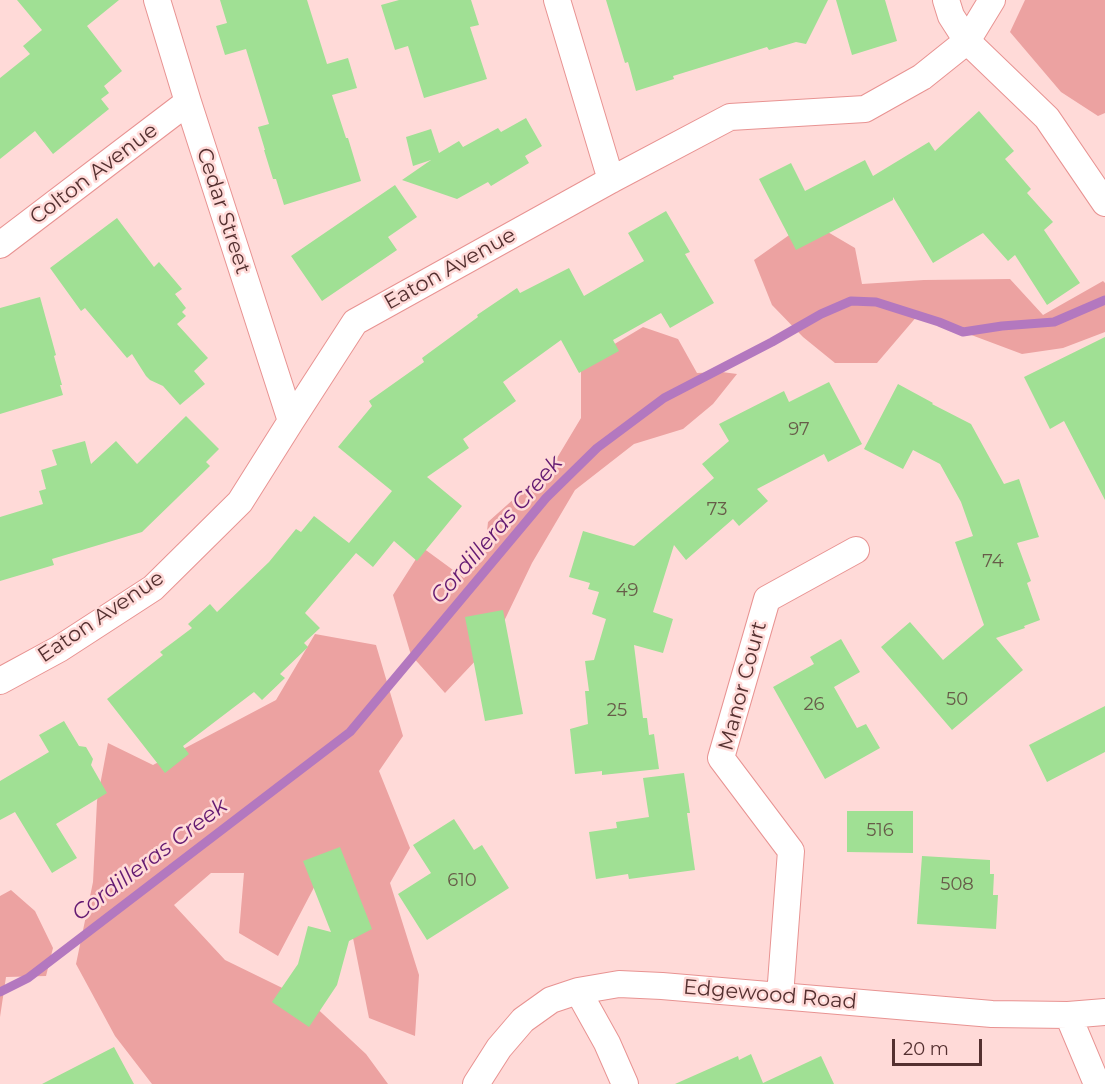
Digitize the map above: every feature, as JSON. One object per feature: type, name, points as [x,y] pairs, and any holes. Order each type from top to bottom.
[{"type":"street","name":"Cedar Street","points":[[156,0],[291,421]]},
{"type":"street","points":[[557,0],[611,180]]},
{"type":"street","points":[[946,0],[951,16],[967,41],[1047,118],[1105,203]]},
{"type":"street","name":"Eaton Avenue","points":[[0,681],[59,649],[153,588],[240,502],[355,322],[611,180],[730,117],[864,109],[922,77],[967,41],[992,0]]},
{"type":"street","name":"Colton Avenue","points":[[0,245],[188,102]]},
{"type":"street","name":"Manor Court","points":[[780,996],[791,851],[721,758],[767,599],[856,550]]},
{"type":"street","name":"Edgewood Road","points":[[476,1084],[499,1048],[523,1020],[551,1000],[578,991],[619,984],[992,1014],[1068,1015],[1105,1012]]},
{"type":"street","points":[[578,991],[607,1043],[625,1084]]},
{"type":"street","points":[[1068,1015],[1097,1084]]},
{"type":"shaded area","points":[[1025,0],[1105,0],[1105,113],[1098,116],[1061,92],[1010,32]]},
{"type":"shaded area","points":[[809,221],[855,248],[862,284],[924,280],[1010,279],[1043,315],[1103,281],[1105,283],[1105,332],[1063,348],[1022,354],[918,315],[877,363],[835,363],[803,337],[772,305],[754,260]]},
{"type":"shaded area","points":[[643,327],[678,339],[697,373],[737,374],[713,404],[683,429],[634,444],[575,490],[532,563],[495,640],[445,693],[411,655],[393,595],[423,548],[464,578],[484,559],[488,522],[554,463],[581,418],[581,364]]},
{"type":"shaded area","points":[[315,634],[376,645],[403,736],[379,771],[410,848],[390,883],[419,975],[415,1036],[369,1018],[352,933],[331,855],[278,956],[239,933],[244,873],[211,873],[174,905],[225,960],[309,1001],[366,1054],[388,1084],[152,1084],[115,1036],[76,964],[93,882],[97,801],[108,743],[153,765],[276,700]]},
{"type":"shaded area","points":[[11,890],[35,911],[53,948],[46,976],[6,977],[0,1017],[0,896]]},
{"type":"building","points":[[17,0],[119,0],[87,26],[122,71],[104,86],[109,93],[101,99],[109,109],[53,154],[35,131],[0,159],[0,78],[30,54],[23,46],[42,30]]},
{"type":"building","points":[[220,0],[307,0],[327,64],[348,58],[357,88],[332,95],[361,181],[284,205],[276,179],[273,179],[258,127],[269,124],[246,49],[225,55],[216,26],[227,23]]},
{"type":"building","points":[[399,0],[471,0],[479,25],[470,27],[487,79],[424,98],[408,46],[395,50],[381,5]]},
{"type":"building","points":[[606,0],[828,0],[806,44],[796,42],[769,50],[767,47],[673,76],[674,79],[636,91]]},
{"type":"building","points":[[836,0],[885,0],[897,41],[852,55]]},
{"type":"building","points":[[979,111],[1014,151],[1005,159],[1031,189],[1027,193],[1053,222],[1044,230],[1080,283],[1047,305],[1015,255],[1008,261],[983,233],[933,263],[893,197],[893,200],[796,250],[759,179],[791,163],[805,191],[865,160],[873,176],[929,142],[935,151]]},
{"type":"building","points":[[526,118],[542,146],[525,156],[529,163],[491,186],[488,182],[457,199],[402,180],[431,160],[413,166],[406,137],[431,129],[439,153],[459,141],[463,147],[498,128],[501,132]]},
{"type":"building","points":[[395,185],[417,217],[388,237],[397,250],[322,301],[291,256]]},
{"type":"building","points":[[666,211],[690,252],[685,254],[714,303],[670,328],[661,313],[613,340],[619,351],[579,373],[561,340],[503,382],[516,401],[463,439],[469,448],[427,477],[462,506],[417,561],[394,541],[373,567],[356,553],[305,613],[320,628],[304,643],[308,647],[280,674],[285,678],[262,700],[254,692],[183,746],[189,754],[165,773],[107,699],[163,655],[160,652],[192,628],[188,624],[210,604],[217,612],[269,562],[296,529],[301,532],[314,516],[349,543],[392,491],[338,447],[372,406],[369,401],[424,362],[422,358],[478,317],[477,315],[517,288],[520,293],[569,268],[584,296],[644,261],[628,233]]},
{"type":"building","points":[[117,218],[154,267],[159,262],[182,289],[175,294],[186,308],[182,312],[186,316],[177,324],[208,358],[194,371],[205,384],[180,405],[163,386],[146,376],[132,354],[127,358],[85,308],[81,311],[50,268]]},
{"type":"building","points":[[40,297],[56,355],[54,356],[63,395],[0,414],[0,308]]},
{"type":"building","points":[[1105,337],[1105,500],[1064,421],[1050,429],[1024,377]]},
{"type":"building","points":[[829,382],[862,444],[828,462],[824,454],[757,489],[768,501],[739,526],[733,519],[686,560],[674,545],[653,612],[673,619],[663,653],[634,645],[643,718],[647,718],[649,735],[654,734],[659,769],[602,775],[602,771],[575,774],[570,729],[588,724],[585,691],[589,691],[585,661],[594,660],[606,619],[592,614],[599,592],[588,589],[590,583],[569,577],[583,531],[634,546],[714,478],[702,464],[729,441],[719,424],[784,391],[789,402]]},
{"type":"building","points":[[898,384],[971,424],[1004,484],[1019,479],[1039,537],[1017,543],[1031,581],[1027,583],[1040,620],[996,638],[1023,670],[952,730],[881,647],[910,622],[943,660],[984,625],[955,542],[973,536],[961,502],[940,464],[913,450],[903,469],[864,449]]},
{"type":"building","points":[[186,416],[219,449],[206,462],[210,466],[142,532],[52,559],[54,565],[0,581],[0,517],[43,504],[39,491],[46,489],[41,470],[57,465],[52,450],[85,441],[91,464],[116,441],[137,464]]},
{"type":"building","points":[[503,610],[523,714],[485,721],[465,617]]},
{"type":"building","points":[[841,639],[860,672],[834,687],[857,728],[866,724],[880,748],[825,779],[773,687],[814,664],[810,657]]},
{"type":"building","points":[[1105,706],[1105,752],[1047,782],[1029,745]]},
{"type":"building","points":[[64,721],[79,746],[86,747],[93,759],[91,765],[107,793],[56,824],[77,858],[52,873],[15,812],[0,820],[0,781],[49,752],[39,735]]},
{"type":"building","points":[[684,773],[695,870],[629,879],[628,874],[596,879],[589,832],[617,828],[616,822],[649,817],[643,778]]},
{"type":"building","points":[[847,811],[913,811],[913,853],[847,852]]},
{"type":"building","points":[[454,819],[474,850],[482,845],[509,888],[427,940],[398,894],[431,873],[413,845]]},
{"type":"building","points":[[340,847],[372,929],[349,941],[337,985],[309,1027],[272,1002],[298,964],[308,926],[331,932],[303,861]]},
{"type":"building","points":[[922,856],[990,860],[990,874],[994,874],[993,895],[998,895],[996,929],[917,924]]},
{"type":"building","points":[[114,1047],[134,1084],[42,1084]]},
{"type":"building","points":[[751,1054],[763,1083],[821,1056],[834,1084],[675,1084],[738,1056],[739,1060]]},
{"type":"waterway","name":"Cordilleras Creek","points":[[0,992],[28,978],[350,732],[546,498],[597,448],[664,398],[821,314],[851,301],[876,302],[963,332],[1054,322],[1105,300]]}]
